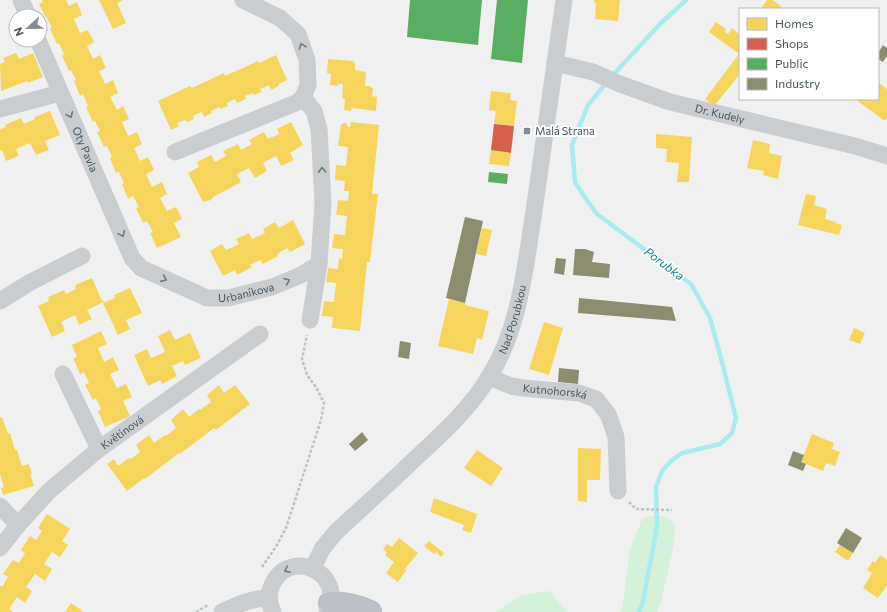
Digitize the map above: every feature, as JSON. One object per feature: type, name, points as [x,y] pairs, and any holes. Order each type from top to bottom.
[{"type":"highway","points":[[329,607],[339,603],[358,607],[370,612]]},
{"type":"street","points":[[175,152],[298,102],[303,97],[308,85],[307,60],[298,34],[280,18],[243,0]]},
{"type":"street","name":"Nad Porubkou","points":[[313,568],[322,549],[336,532],[441,435],[467,407],[489,378],[502,353],[512,328],[522,286],[564,0]]},
{"type":"street","name":"Oty Pavla","points":[[41,48],[132,258]]},
{"type":"street","name":"Dr. Kudely","points":[[555,63],[593,72],[620,84],[670,102],[855,146],[887,156]]},
{"type":"street","points":[[0,109],[60,93]]},
{"type":"street","points":[[303,97],[314,110],[319,129],[324,203],[318,264],[310,320]]},
{"type":"street","points":[[0,301],[29,283],[82,256]]},
{"type":"street","name":"Urbaníkova","points":[[132,258],[141,268],[207,298],[228,298],[272,287],[299,276],[318,264]]},
{"type":"street","name":"Květinová","points":[[0,548],[18,525],[49,492],[99,449],[260,334]]},
{"type":"street","points":[[63,374],[99,449]]},
{"type":"street","name":"Kutnohorská","points":[[489,378],[511,386],[579,393],[596,399],[608,414],[616,436],[618,491]]},
{"type":"street","points":[[0,506],[18,525]]},
{"type":"street","points":[[271,605],[270,589],[274,580],[279,574],[295,566],[304,566],[313,568],[325,579],[331,594],[329,607]]},
{"type":"street","points":[[216,608],[263,598],[271,605]]},
{"type":"path","points":[[260,573],[262,567],[277,545],[286,528],[321,420],[324,403],[316,387],[307,375],[302,359],[310,320]]},
{"type":"path","points":[[636,509],[672,510]]},
{"type":"path","points":[[262,567],[268,566]]},
{"type":"path","points":[[196,612],[216,608]]},
{"type":"green space","points":[[651,516],[664,516],[675,524],[674,544],[660,606],[657,612],[620,612],[622,609],[630,550],[642,519]]},
{"type":"green space","points":[[549,591],[567,612],[495,612],[522,595]]},
{"type":"building: Homes","points":[[42,0],[66,0],[69,6],[77,2],[82,15],[74,19],[80,33],[88,30],[94,42],[87,46],[93,59],[100,55],[106,68],[99,71],[105,84],[113,80],[118,93],[110,97],[117,110],[123,106],[129,119],[122,122],[128,136],[137,132],[142,144],[134,148],[140,161],[148,157],[154,170],[146,174],[152,187],[162,182],[167,194],[160,198],[167,211],[176,207],[182,219],[174,223],[181,237],[157,248],[150,233],[153,232],[147,221],[143,223],[136,208],[139,207],[133,196],[128,199],[122,184],[124,183],[119,172],[116,173],[110,158],[112,157],[107,146],[104,147],[97,132],[100,131],[95,121],[93,122],[86,107],[88,106],[83,94],[80,96],[74,81],[76,80],[71,70],[69,71],[62,56],[64,54],[59,43],[57,44],[50,29],[52,28],[48,20],[48,8],[41,8],[39,4],[43,2]]},
{"type":"building: Homes","points":[[99,0],[123,0],[117,3],[126,23],[113,29]]},
{"type":"building: Homes","points":[[594,0],[620,0],[618,21],[595,19],[596,3],[594,3]]},
{"type":"building: Homes","points":[[767,0],[773,0],[783,8],[764,8],[762,7]]},
{"type":"building: Homes","points":[[716,22],[726,29],[725,32],[728,34],[732,28],[739,34],[739,54],[709,32]]},
{"type":"building: Homes","points":[[16,53],[19,59],[33,53],[43,77],[28,83],[27,81],[1,91],[0,64],[5,62],[3,58]]},
{"type":"building: Homes","points":[[739,54],[739,75],[714,106],[705,99]]},
{"type":"building: Homes","points":[[276,55],[287,80],[279,84],[279,86],[271,90],[269,85],[260,89],[262,92],[245,96],[246,99],[237,103],[235,99],[227,103],[228,106],[220,109],[219,107],[204,117],[202,112],[193,116],[194,119],[187,122],[185,120],[177,123],[179,126],[171,130],[158,101],[190,86],[192,88],[224,73],[225,76],[258,61],[259,63]]},
{"type":"building: Homes","points":[[328,59],[353,61],[355,64],[355,70],[366,72],[365,86],[370,86],[373,89],[372,96],[377,97],[376,111],[352,108],[351,111],[344,110],[345,99],[342,98],[343,84],[338,84],[338,86],[330,85],[331,74],[327,73]]},
{"type":"building: Homes","points":[[879,83],[887,89],[887,118],[885,121],[856,100],[879,100]]},
{"type":"building: Homes","points":[[491,91],[511,93],[510,100],[517,101],[514,126],[494,124],[496,111],[489,110]]},
{"type":"building: Homes","points":[[50,111],[60,135],[45,141],[49,150],[36,155],[30,143],[16,149],[19,156],[6,161],[2,150],[0,151],[0,129],[6,127],[5,125],[21,118],[24,124],[35,119],[34,117]]},
{"type":"building: Homes","points":[[291,122],[303,145],[290,153],[294,160],[281,166],[276,156],[263,163],[267,171],[255,178],[249,168],[237,174],[241,182],[213,197],[211,200],[203,202],[188,173],[199,167],[197,162],[211,155],[215,162],[226,156],[223,151],[238,144],[241,150],[252,144],[249,140],[264,132],[268,139],[279,134],[277,129]]},
{"type":"building: Homes","points":[[351,122],[379,125],[372,194],[378,194],[370,262],[367,262],[360,331],[332,328],[333,317],[322,316],[324,301],[334,302],[336,283],[326,282],[328,268],[338,269],[339,258],[342,259],[343,249],[332,248],[334,234],[345,235],[347,216],[336,215],[338,200],[348,201],[349,191],[344,191],[345,181],[335,180],[336,165],[346,166],[348,147],[338,146],[341,125],[346,123],[348,127],[350,127]]},
{"type":"building: Homes","points":[[656,134],[692,137],[689,182],[677,182],[679,163],[666,162],[667,149],[656,148]]},
{"type":"building: Homes","points":[[753,140],[770,144],[769,153],[782,156],[778,179],[763,175],[764,171],[747,168]]},
{"type":"building: Homes","points":[[491,150],[511,153],[509,166],[489,164]]},
{"type":"building: Homes","points":[[806,194],[816,196],[814,205],[827,209],[825,219],[842,225],[839,235],[798,225]]},
{"type":"building: Homes","points":[[293,220],[305,244],[290,252],[287,248],[277,254],[278,256],[263,264],[260,260],[250,265],[252,267],[237,275],[235,270],[223,276],[210,251],[222,244],[226,250],[239,244],[236,239],[249,233],[252,239],[265,233],[263,229],[275,222],[279,228]]},
{"type":"building: Homes","points":[[482,228],[492,230],[486,256],[476,254]]},
{"type":"building: Homes","points":[[92,278],[102,301],[103,300],[104,302],[87,310],[92,319],[79,325],[75,315],[61,322],[65,331],[52,337],[38,306],[49,301],[48,297],[64,290],[66,294],[76,289],[75,285]]},
{"type":"building: Homes","points":[[130,288],[142,313],[126,320],[130,329],[118,335],[103,303],[115,298],[114,295]]},
{"type":"building: Homes","points":[[449,299],[489,311],[482,340],[477,338],[473,354],[438,346]]},
{"type":"building: Homes","points":[[544,322],[563,328],[549,375],[529,369]]},
{"type":"building: Homes","points":[[854,328],[865,333],[860,344],[849,340]]},
{"type":"building: Homes","points":[[170,330],[175,340],[190,333],[201,358],[185,365],[183,361],[172,366],[177,376],[162,384],[160,380],[148,386],[134,355],[147,349],[151,358],[165,352],[158,336]]},
{"type":"building: Homes","points":[[101,331],[107,344],[98,348],[104,362],[113,357],[119,370],[110,374],[117,388],[126,384],[132,397],[123,401],[130,416],[105,427],[98,411],[101,409],[96,398],[93,400],[85,385],[89,383],[84,372],[80,374],[73,358],[77,357],[72,345]]},
{"type":"building: Homes","points":[[219,385],[224,393],[235,385],[250,404],[216,430],[214,428],[127,491],[107,464],[114,459],[118,466],[129,458],[131,459],[140,452],[136,445],[149,435],[154,443],[165,435],[166,436],[176,428],[171,420],[183,409],[189,417],[211,402],[207,395]]},
{"type":"building: Homes","points":[[2,417],[8,434],[10,433],[15,450],[17,450],[22,466],[29,464],[32,473],[30,474],[34,486],[3,495],[1,488],[4,487],[0,474],[0,418]]},
{"type":"building: Homes","points":[[812,434],[834,443],[832,449],[840,452],[835,466],[826,463],[823,471],[801,462]]},
{"type":"building: Homes","points":[[578,448],[601,449],[600,480],[587,480],[587,502],[578,501]]},
{"type":"building: Homes","points":[[477,450],[503,468],[491,486],[464,468]]},
{"type":"building: Homes","points":[[434,498],[477,514],[471,533],[462,530],[464,525],[430,512]]},
{"type":"building: Homes","points":[[47,514],[70,529],[62,541],[68,545],[60,557],[52,552],[44,564],[52,569],[45,581],[35,574],[26,587],[32,591],[25,603],[17,597],[9,609],[13,612],[0,612],[0,585],[2,587],[8,577],[3,574],[13,560],[19,563],[25,553],[21,550],[30,536],[36,540],[42,531],[38,528]]},
{"type":"building: Homes","points":[[399,538],[418,553],[404,570],[407,569],[398,582],[386,573],[394,562],[385,555],[387,553],[383,549],[387,544],[392,547]]},
{"type":"building: Homes","points":[[429,541],[444,553],[441,557],[436,552],[434,554],[424,546]]},
{"type":"building: Homes","points":[[840,545],[853,553],[848,561],[835,552]]},
{"type":"building: Homes","points":[[880,555],[887,560],[887,585],[878,598],[863,588],[872,573],[867,570],[873,561],[875,563]]},
{"type":"building: Homes","points":[[71,603],[84,612],[65,612]]},
{"type":"building: Shops","points":[[494,124],[514,126],[511,153],[491,150]]},
{"type":"building: Public","points":[[410,0],[482,0],[478,45],[407,37]]},
{"type":"building: Public","points":[[497,0],[528,0],[522,63],[491,59]]},
{"type":"building: Public","points":[[489,172],[508,174],[507,184],[488,182]]},
{"type":"building: Industry","points":[[883,45],[887,48],[887,56],[883,62],[879,60],[879,51]]},
{"type":"building: Industry","points":[[465,217],[483,221],[465,303],[446,298]]},
{"type":"building: Industry","points":[[575,249],[585,249],[594,252],[592,262],[610,264],[609,278],[573,275]]},
{"type":"building: Industry","points":[[556,258],[566,259],[564,275],[554,273]]},
{"type":"building: Industry","points":[[579,298],[672,307],[676,321],[578,313]]},
{"type":"building: Industry","points":[[400,341],[411,343],[409,359],[398,357]]},
{"type":"building: Industry","points":[[559,368],[579,370],[578,384],[558,382]]},
{"type":"building: Industry","points":[[362,432],[368,440],[355,451],[349,444]]},
{"type":"building: Industry","points":[[793,451],[804,455],[801,462],[806,464],[803,471],[788,465]]},
{"type":"building: Industry","points":[[846,528],[862,538],[853,553],[837,543]]},
{"type":"waterway","name":"Porubka","points":[[612,76],[660,24],[686,0]]},
{"type":"waterway","name":"Porubka","points":[[607,82],[588,105],[572,145],[575,182],[597,214],[691,284],[710,318],[736,418],[732,433],[720,444],[682,453],[672,460],[662,471],[656,487],[657,526],[643,602],[639,612]]},
{"type":"place","name":"Malá Strana","points":[[527,131]]}]
